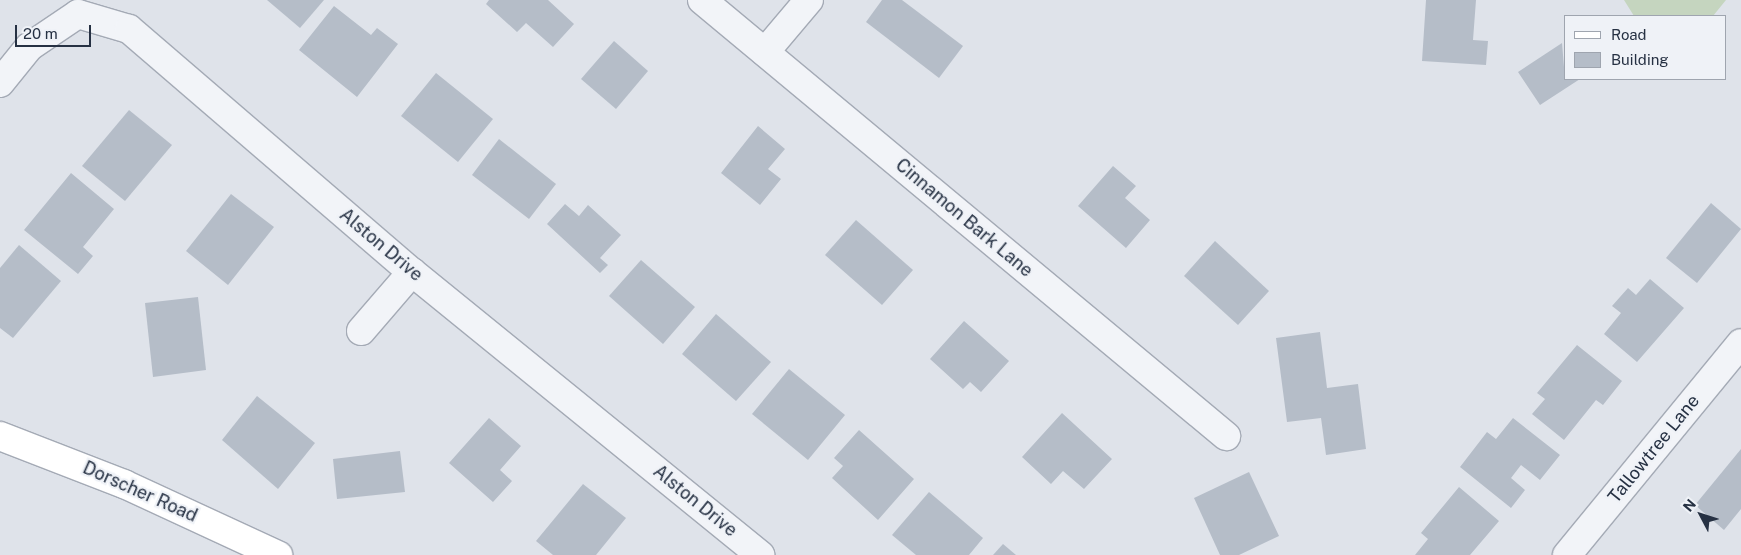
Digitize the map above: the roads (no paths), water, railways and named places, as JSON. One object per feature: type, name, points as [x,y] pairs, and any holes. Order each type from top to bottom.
[{"type":"street","name":"Cinnamon Bark Lane","points":[[702,0],[1226,436]]},
{"type":"street","points":[[765,52],[809,0]]},
{"type":"street","name":"Alston Drive","points":[[0,83],[29,47],[78,14],[128,29],[412,272],[745,550]]},
{"type":"street","points":[[361,331],[412,272]]},
{"type":"street","name":"Tallowtree Lane","points":[[1567,555],[1738,352]]},
{"type":"street","name":"Dorscher Road","points":[[0,436],[124,484],[278,555]]}]
